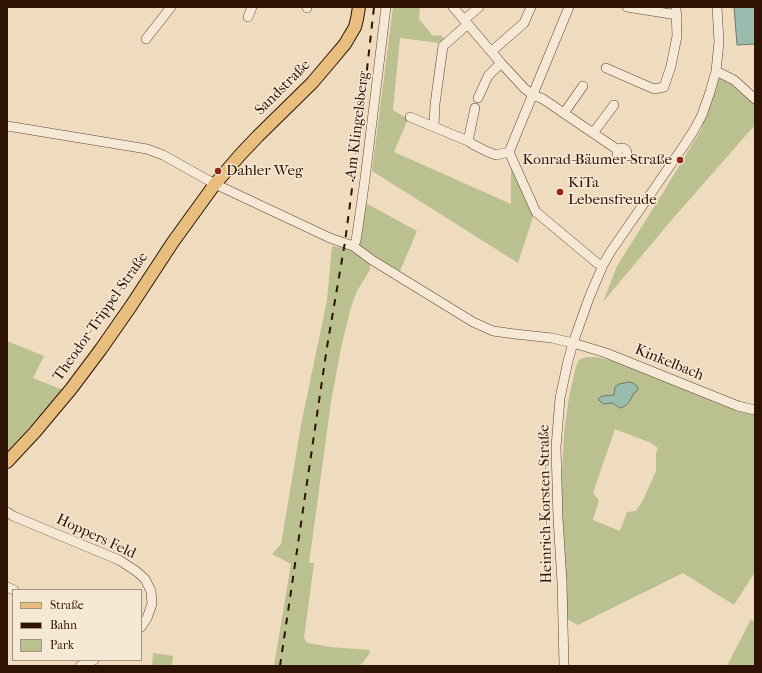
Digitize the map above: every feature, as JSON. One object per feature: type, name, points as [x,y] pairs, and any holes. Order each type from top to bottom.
[{"type":"main road","name":"Sandstraße","points":[[215,184],[253,140],[312,83],[330,63],[345,44],[352,32],[357,19],[359,7]]},
{"type":"main road","name":"Theodor-Trippel-Straße","points":[[7,462],[35,432],[110,337],[173,242],[215,184]]},
{"type":"street","points":[[146,40],[171,7]]},
{"type":"street","points":[[248,17],[252,7]]},
{"type":"street","name":"Am Klingelsberg","points":[[353,246],[356,241],[365,179],[386,7]]},
{"type":"street","points":[[453,7],[525,89],[533,95],[543,98],[618,150]]},
{"type":"street","points":[[434,126],[435,104],[443,46],[479,7]]},
{"type":"street","points":[[492,51],[524,23],[531,7]]},
{"type":"street","points":[[570,7],[509,152],[536,212],[603,266]]},
{"type":"street","points":[[606,68],[654,89],[664,86],[672,66],[677,36],[676,11],[627,7]]},
{"type":"street","name":"Heinrich-Korsten-Straße","points":[[564,666],[556,447],[560,398],[573,343],[588,298],[603,266],[611,251],[683,148],[702,114],[716,71],[719,42],[717,7]]},
{"type":"street","points":[[478,98],[488,76],[501,63]]},
{"type":"street","points":[[716,71],[734,80],[755,99]]},
{"type":"street","points":[[564,113],[583,86]]},
{"type":"street","points":[[593,133],[614,105]]},
{"type":"street","points":[[468,141],[474,108]]},
{"type":"street","points":[[410,117],[468,141],[496,155],[509,152]]},
{"type":"street","points":[[7,126],[147,149],[163,155],[215,184],[330,238],[353,246],[372,260],[473,322],[493,331],[552,338],[573,343]]},
{"type":"street","name":"Kinkelbach","points":[[573,343],[615,356],[738,406],[755,410]]},
{"type":"street","name":"Hoppers Feld","points":[[7,512],[13,516],[119,560],[136,571],[145,579],[151,591],[152,604],[147,618],[142,626]]},
{"type":"street","points":[[80,666],[92,661]]},
{"type":"green space","points":[[393,7],[420,7],[419,19],[433,36],[441,35],[446,41],[441,46],[439,43],[400,38],[393,110],[408,119],[394,152],[511,204],[511,165],[534,214],[518,263],[372,171]]},
{"type":"green space","points":[[720,69],[755,101],[755,125],[669,223],[603,302],[617,266],[701,130]]},
{"type":"green space","points":[[364,202],[417,231],[400,271],[358,247]]},
{"type":"green space","points":[[332,246],[353,249],[370,262],[370,270],[357,291],[351,307],[341,348],[331,402],[309,563],[314,563],[304,638],[307,643],[331,647],[369,650],[370,653],[360,666],[274,666],[291,564],[272,554],[281,544],[301,425],[327,300]]},
{"type":"green space","points":[[7,341],[44,356],[33,378],[63,390],[7,452]]},
{"type":"green space","points":[[586,357],[596,357],[623,363],[755,405],[755,572],[734,605],[683,573],[578,625],[567,619],[561,523],[562,473],[564,432],[569,397],[576,366],[579,360]],"holes":[[[615,429],[651,443],[658,448],[656,453],[656,471],[643,500],[636,511],[627,512],[620,531],[593,520],[599,500],[593,493]]]},
{"type":"green space","points":[[751,619],[755,622],[755,666],[727,666]]},
{"type":"green space","points":[[153,653],[173,656],[172,666],[152,666]]},
{"type":"shaded area","points":[[734,7],[755,7],[755,44],[737,45]]},
{"type":"shaded area","points":[[629,382],[638,387],[637,391],[625,406],[620,408],[612,403],[603,404],[598,399],[602,396],[614,395],[615,387],[619,384]]},
{"type":"railway","points":[[280,666],[327,347],[345,242],[374,7]]},
{"type":"place","name":"Konrad-Bäumer-Straße","points":[[680,160]]},
{"type":"place","name":"Dahler Weg","points":[[218,171]]},
{"type":"place","name":"KiTa Lebensfreude","points":[[560,192]]}]
